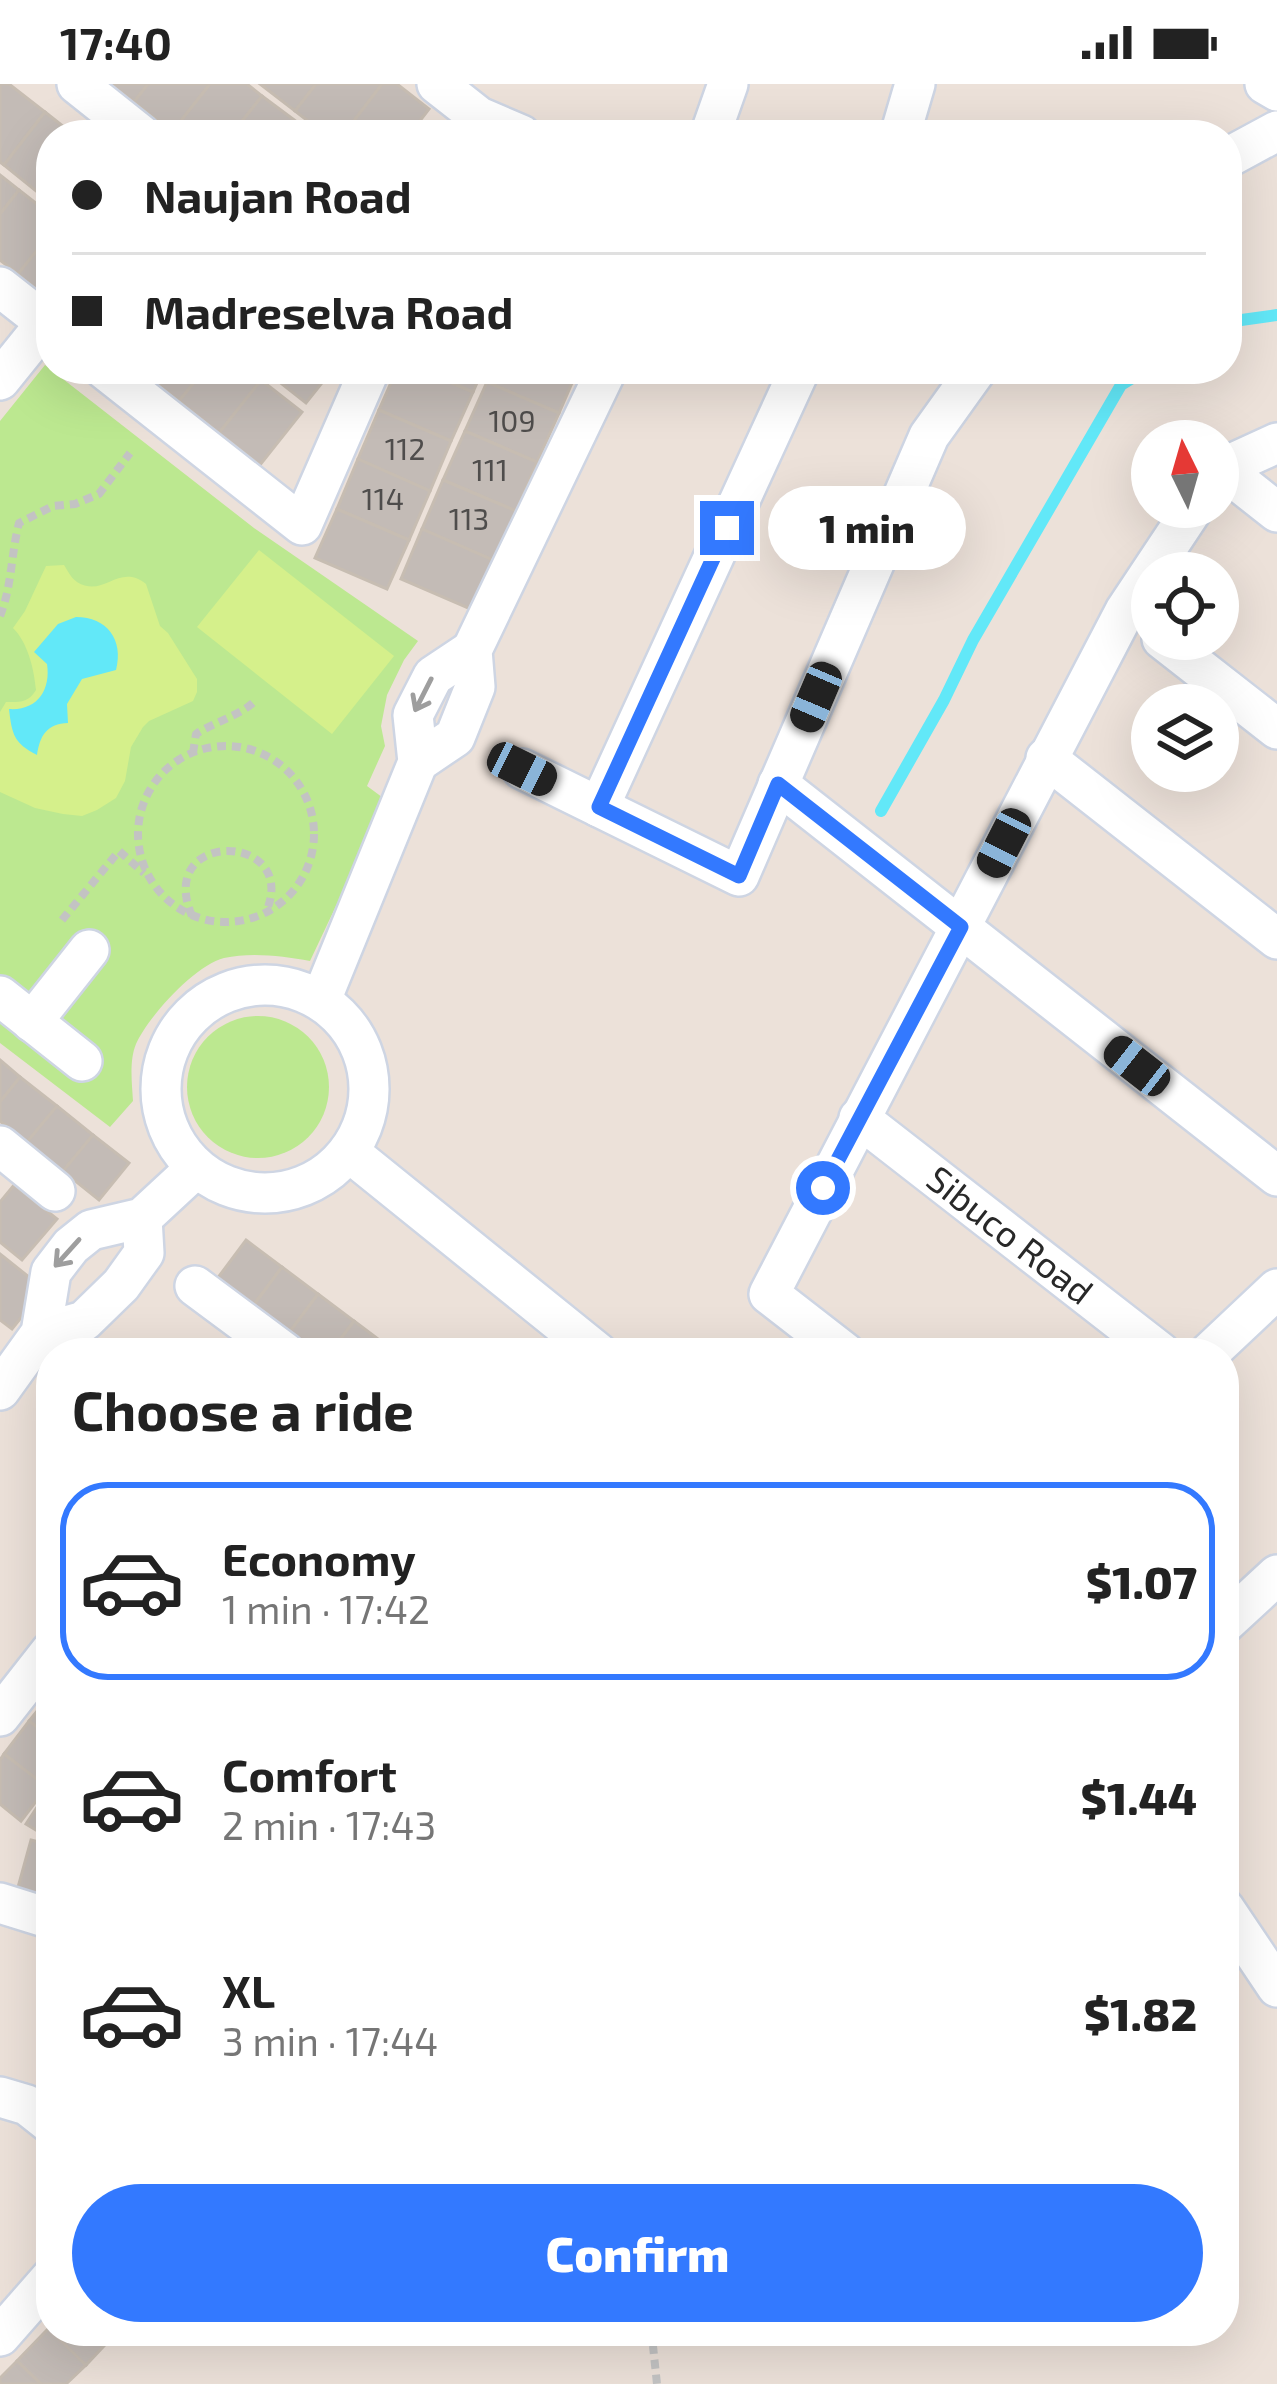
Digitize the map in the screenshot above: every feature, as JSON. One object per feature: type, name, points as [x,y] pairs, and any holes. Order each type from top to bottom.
[{"type":"street","points":[[76,84],[122,120]]},
{"type":"street","points":[[437,84],[480,112]]},
{"type":"street","points":[[715,120],[728,84]]},
{"type":"street","points":[[904,120],[914,84]]},
{"type":"street","points":[[1265,84],[1277,91]]},
{"type":"street","points":[[1242,150],[1277,131]]},
{"type":"street","points":[[0,287],[36,316]]},
{"type":"street","points":[[0,380],[36,339]]},
{"type":"street","points":[[123,384],[302,525],[363,384]]},
{"type":"street","points":[[322,1000],[418,762],[455,737],[476,687],[472,650],[600,384]]},
{"type":"street","points":[[599,807],[793,384]]},
{"type":"street","points":[[522,769],[739,876],[929,436],[966,384]]},
{"type":"street","points":[[1239,459],[1277,442]]},
{"type":"street","points":[[1239,483],[1277,512]]},
{"type":"street","points":[[826,1338],[769,1294],[1046,758],[1131,633]]},
{"type":"street","points":[[1189,660],[1277,729]]},
{"type":"street","points":[[1046,758],[1277,939]]},
{"type":"street","points":[[778,784],[1277,1176]]},
{"type":"street","points":[[32,1022],[89,950]]},
{"type":"street","points":[[263,984],[293,988],[322,1000],[347,1023],[364,1053],[371,1087],[365,1121],[350,1152],[325,1175],[293,1190],[259,1194],[225,1186],[196,1168],[175,1143],[163,1114],[160,1082],[167,1051],[183,1024],[205,1003],[233,990],[263,984]]},
{"type":"street","points":[[0,996],[82,1061]]},
{"type":"street","name":"Sibuco Road","points":[[859,1118],[1142,1338]]},
{"type":"street","points":[[0,1146],[56,1191]]},
{"type":"street","points":[[350,1152],[579,1338]]},
{"type":"street","points":[[37,1338],[51,1272],[71,1246],[91,1229],[142,1218],[196,1168]]},
{"type":"street","points":[[41,1333],[84,1321],[122,1285],[144,1253],[142,1218]]},
{"type":"street","points":[[195,1286],[264,1338]]},
{"type":"street","points":[[1225,1338],[1277,1289]]},
{"type":"street","points":[[0,1390],[36,1340]]},
{"type":"street","points":[[1239,1610],[1277,1575]]},
{"type":"street","points":[[0,1716],[36,1670]]},
{"type":"street","points":[[0,1903],[36,1914]]},
{"type":"street","points":[[1239,1930],[1277,1987]]},
{"type":"street","points":[[0,2097],[36,2112]]},
{"type":"street","points":[[0,2336],[36,2295]]},
{"type":"path","points":[[0,616],[19,523],[52,506],[75,504],[99,494],[130,453]]},
{"type":"path","points":[[193,753],[196,734],[218,719],[248,709],[256,700]]},
{"type":"path","points":[[57,926],[119,851],[166,899],[192,916],[229,922],[265,913],[287,898],[304,877],[314,851],[307,798],[272,758],[246,748],[219,746],[193,753],[157,779],[143,805],[138,834],[148,877]]},
{"type":"path","points":[[192,916],[185,889],[196,863],[207,854],[235,849],[260,862],[267,874],[271,901],[265,913]]},
{"type":"path","points":[[653,2346],[657,2384]]},
{"type":"green space","points":[[36,376],[36,384],[69,384],[254,528],[418,641],[387,695],[381,726],[385,746],[367,786],[386,800],[310,961],[234,956],[212,963],[187,981],[161,1007],[136,1044],[133,1101],[110,1127],[0,1043],[0,421]]},
{"type":"green space","points":[[259,550],[394,656],[332,734],[197,627]]},
{"type":"green space","points":[[64,565],[75,580],[87,586],[127,577],[146,584],[160,626],[197,679],[193,701],[143,727],[131,747],[125,781],[116,798],[82,816],[35,808],[0,792],[0,712],[6,702],[27,700],[36,690],[29,657],[13,628],[46,566]]},
{"type":"green space","points":[[258,1016],[285,1021],[308,1037],[324,1060],[329,1087],[324,1114],[308,1137],[285,1153],[258,1158],[231,1153],[208,1137],[192,1114],[187,1087],[192,1060],[208,1037],[231,1021]]},
{"type":"water","points":[[76,617],[96,621],[111,632],[117,649],[116,670],[82,679],[67,704],[68,723],[46,732],[37,755],[16,737],[9,709],[27,706],[40,697],[47,682],[47,664],[34,652],[58,624]]},
{"type":"building","points":[[0,84],[9,84],[45,112],[4,165],[0,162]]},
{"type":"building","points":[[110,84],[148,84],[134,102]]},
{"type":"building","points":[[148,84],[210,84],[182,120],[157,120],[134,102]]},
{"type":"building","points":[[210,84],[247,84],[262,96],[243,120],[182,120]]},
{"type":"building","points":[[260,84],[316,84],[295,111]]},
{"type":"building","points":[[316,84],[382,84],[354,120],[307,120],[295,111]]},
{"type":"building","points":[[382,84],[397,84],[429,109],[421,120],[354,120]]},
{"type":"building","points":[[262,96],[294,120],[243,120]]},
{"type":"building","points":[[36,124],[36,191],[4,165]]},
{"type":"building","points":[[0,175],[19,190],[0,214]]},
{"type":"building","points":[[19,190],[36,203],[36,252],[18,274],[0,260],[0,214]]},
{"type":"building","points":[[36,252],[36,289],[18,274]]},
{"type":"building","points":[[158,384],[193,384],[179,401]]},
{"type":"building","points":[[193,384],[258,384],[219,433],[179,401]]},
{"type":"building","points":[[258,384],[266,384],[302,412],[260,465],[219,433]]},
{"type":"building","points":[[282,384],[321,384],[306,403]]},
{"type":"building","points":[[390,384],[455,384],[473,392],[451,441],[379,410]]},
{"type":"building","points":[[486,384],[559,413],[537,462],[465,431]]},
{"type":"building","points":[[492,384],[572,384],[559,413]]},
{"type":"building","points":[[379,410],[451,441],[430,491],[358,459]]},
{"type":"building","points":[[465,431],[537,462],[516,511],[443,480]]},
{"type":"building","points":[[358,459],[430,491],[409,540],[337,509]]},
{"type":"building","points":[[443,480],[516,511],[495,561],[422,529]]},
{"type":"building","points":[[337,509],[409,540],[387,589],[315,558]]},
{"type":"building","points":[[422,529],[495,561],[473,610],[401,579]]},
{"type":"building","points":[[0,1060],[20,1077],[0,1102]]},
{"type":"building","points":[[20,1077],[57,1106],[27,1142],[0,1121],[0,1102]]},
{"type":"building","points":[[57,1106],[93,1135],[63,1171],[27,1142]]},
{"type":"building","points":[[93,1135],[129,1163],[99,1200],[63,1171]]},
{"type":"building","points":[[14,1185],[57,1219],[22,1260],[0,1242],[0,1202]]},
{"type":"building","points":[[246,1240],[282,1267],[250,1310],[214,1283]]},
{"type":"building","points":[[0,1254],[44,1289],[12,1329],[0,1320]]},
{"type":"building","points":[[282,1267],[318,1294],[286,1337],[250,1310]]},
{"type":"building","points":[[318,1294],[354,1321],[341,1338],[286,1337]]},
{"type":"building","points":[[354,1321],[377,1338],[341,1338]]},
{"type":"building","points":[[29,1721],[36,1726],[36,1779],[4,1754]]},
{"type":"building","points":[[4,1754],[36,1779],[36,1801],[21,1821],[0,1804]]},
{"type":"building","points":[[36,1809],[36,1830],[26,1824]]},
{"type":"building","points":[[31,1840],[36,1841],[36,1896],[17,1891]]},
{"type":"building","points":[[36,2341],[36,2346],[67,2346],[86,2365],[66,2384],[41,2384],[17,2361]]},
{"type":"building","points":[[66,2346],[104,2346],[86,2365]]},
{"type":"building","points":[[17,2361],[41,2384],[0,2384]]},
{"type":"waterway","points":[[1242,320],[1277,315]]},
{"type":"waterway","points":[[881,811],[973,640],[1123,384]]},
{"type":"route","points":[[727,528],[599,807],[739,876],[778,784],[961,927],[823,1188]]}]
